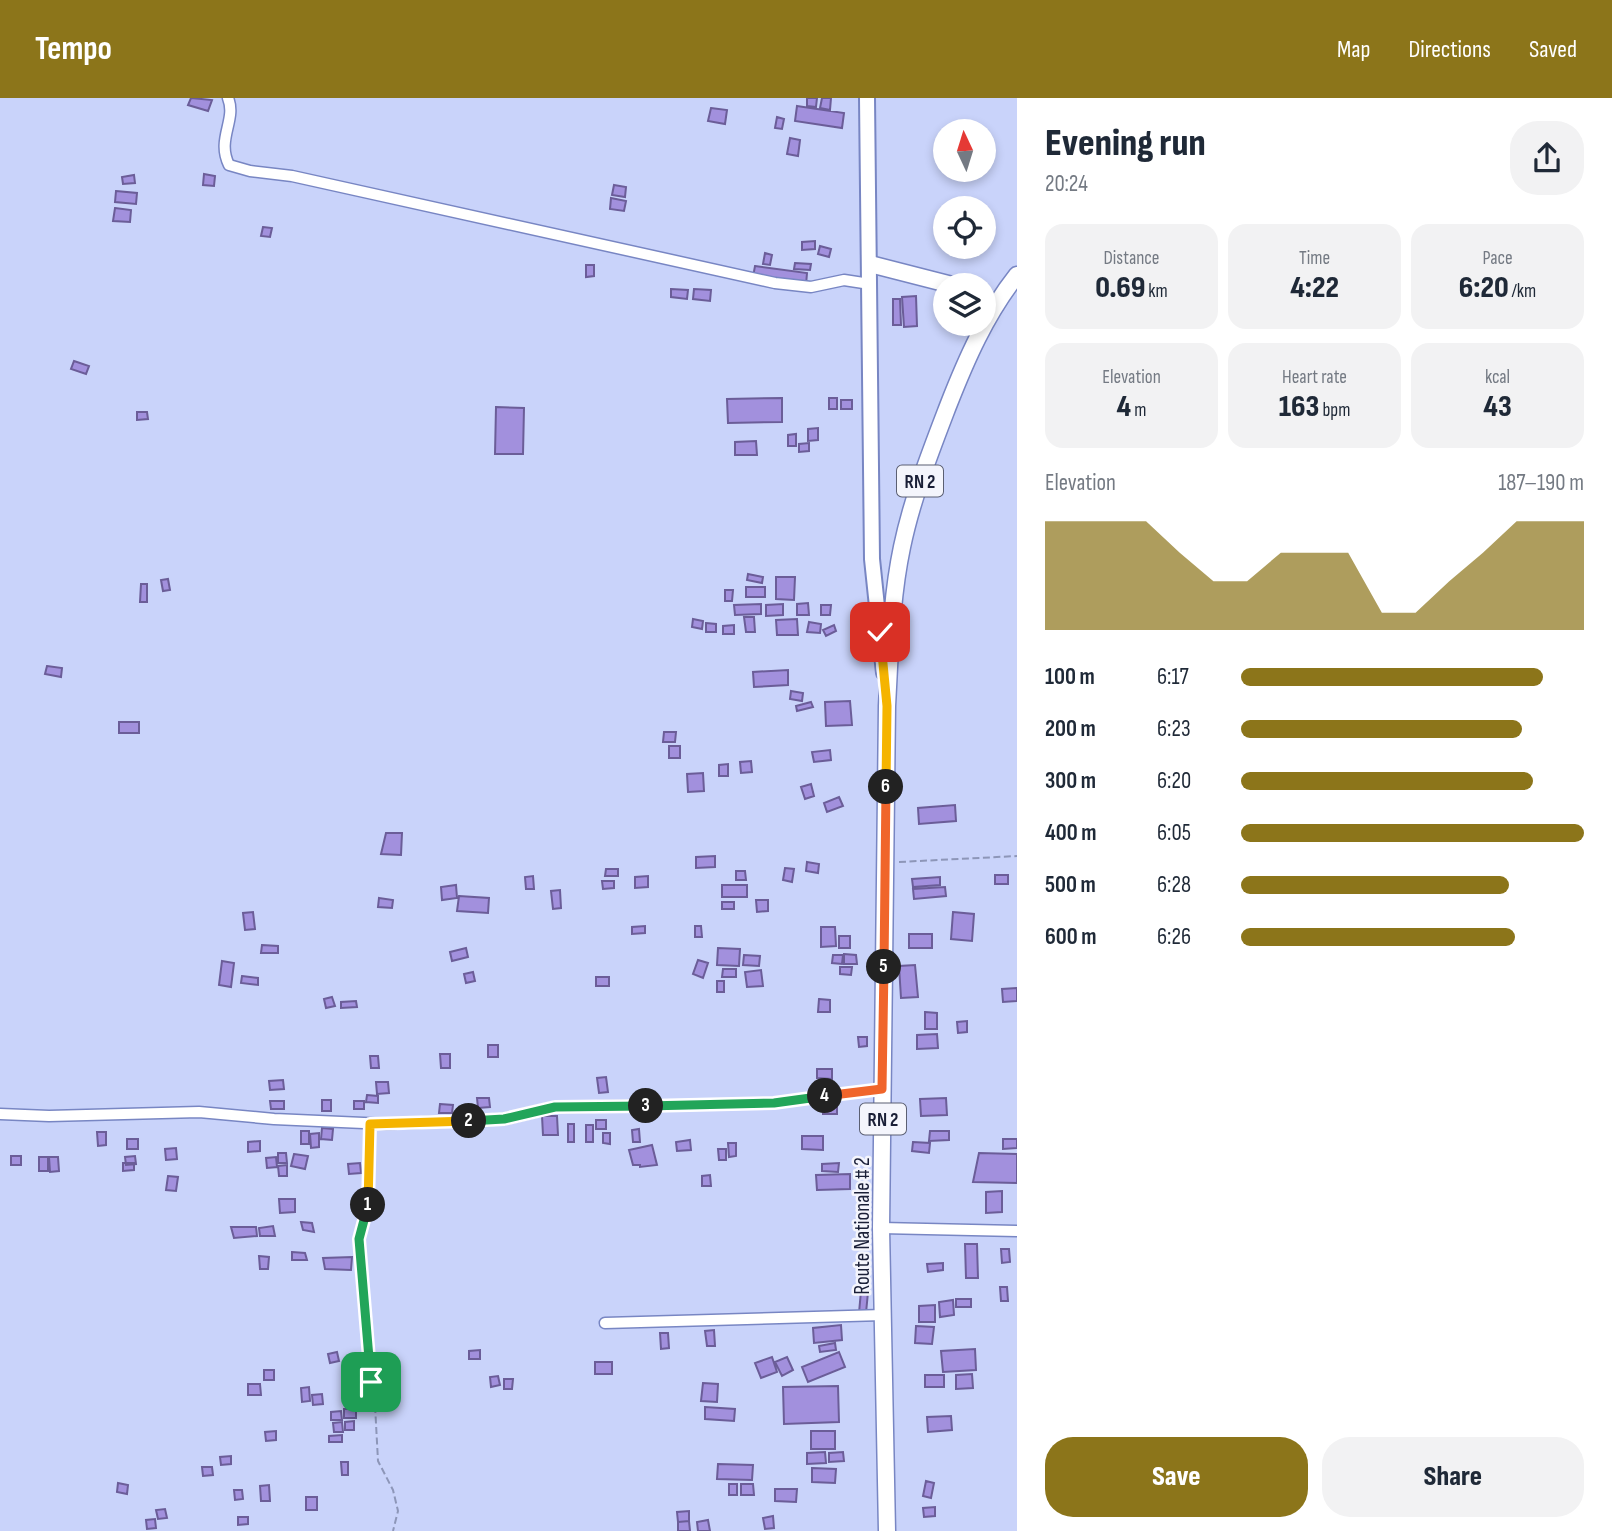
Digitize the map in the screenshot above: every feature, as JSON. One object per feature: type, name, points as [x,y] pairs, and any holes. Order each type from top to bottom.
[{"type":"main road","points":[[867,98],[872,559],[887,706]]},
{"type":"main road","points":[[870,264],[933,280]]},
{"type":"main road","name":"Route Nationale # 2","points":[[996,291],[1017,275]]},
{"type":"main road","name":"Route Nationale # 2","points":[[887,1531],[881,1228],[887,706],[891,621],[901,549],[912,506],[975,336]]},
{"type":"street","points":[[228,98],[231,107],[223,148],[229,165],[250,171],[292,176],[775,283],[811,287],[844,280],[870,284]]},
{"type":"street","points":[[0,1114],[49,1116],[199,1112],[370,1124],[504,1119],[555,1107],[634,1106]]},
{"type":"street","points":[[881,1228],[1017,1231]]},
{"type":"street","points":[[605,1323],[883,1315]]},
{"type":"path","points":[[885,863],[1017,856]]},
{"type":"path","points":[[634,1106],[774,1103],[882,1089]]},
{"type":"path","points":[[370,1124],[369,1203],[359,1239],[378,1461],[393,1490],[398,1511],[393,1531]]},
{"type":"building","points":[[191,98],[212,100],[208,111],[188,105]]},
{"type":"building","points":[[807,98],[817,98],[816,107],[807,106]]},
{"type":"building","points":[[822,98],[831,98],[830,110],[820,108]]},
{"type":"building","points":[[797,106],[844,113],[842,128],[795,121]]},
{"type":"building","points":[[711,108],[727,110],[725,124],[708,121]]},
{"type":"building","points":[[777,117],[784,119],[782,129],[775,128]]},
{"type":"building","points":[[790,138],[800,140],[798,156],[787,154]]},
{"type":"building","points":[[204,174],[215,176],[214,186],[203,185]]},
{"type":"building","points":[[134,175],[135,183],[123,184],[122,177]]},
{"type":"building","points":[[614,185],[626,187],[625,197],[612,195]]},
{"type":"building","points":[[116,191],[137,193],[136,204],[115,202]]},
{"type":"building","points":[[611,198],[626,201],[624,211],[610,209]]},
{"type":"building","points":[[115,208],[131,210],[130,222],[113,221]]},
{"type":"building","points":[[263,227],[272,228],[270,237],[261,236]]},
{"type":"building","points":[[815,241],[815,249],[802,250],[802,242]]},
{"type":"building","points":[[820,246],[831,249],[829,257],[818,254]]},
{"type":"building","points":[[765,253],[772,255],[770,265],[763,264]]},
{"type":"building","points":[[795,263],[811,264],[810,270],[794,269]]},
{"type":"building","points":[[586,265],[594,265],[594,276],[586,277]]},
{"type":"building","points":[[755,266],[807,273],[806,285],[753,277]]},
{"type":"building","points":[[671,289],[688,290],[687,299],[671,297]]},
{"type":"building","points":[[694,289],[711,290],[710,301],[693,299]]},
{"type":"building","points":[[916,296],[917,326],[904,327],[902,297]]},
{"type":"building","points":[[893,299],[900,299],[901,325],[893,325]]},
{"type":"building","points":[[74,361],[89,366],[86,374],[71,369]]},
{"type":"building","points":[[782,398],[782,422],[728,423],[727,399]]},
{"type":"building","points":[[829,398],[837,398],[837,409],[829,409]]},
{"type":"building","points":[[841,400],[852,400],[852,409],[841,409]]},
{"type":"building","points":[[496,407],[524,408],[523,454],[495,454]]},
{"type":"building","points":[[137,412],[147,412],[148,419],[137,420]]},
{"type":"building","points":[[818,428],[818,440],[808,441],[808,429]]},
{"type":"building","points":[[796,434],[796,446],[788,446],[788,435]]},
{"type":"building","points":[[756,441],[757,455],[735,455],[735,442]]},
{"type":"building","points":[[809,443],[809,451],[799,452],[799,444]]},
{"type":"building","points":[[748,574],[763,577],[762,583],[747,580]]},
{"type":"building","points":[[776,577],[795,577],[794,600],[776,599]]},
{"type":"building","points":[[168,579],[170,590],[163,591],[161,580]]},
{"type":"building","points":[[141,584],[147,584],[147,602],[140,602]]},
{"type":"building","points":[[746,587],[765,587],[765,597],[746,597]]},
{"type":"building","points":[[725,590],[733,590],[732,601],[725,601]]},
{"type":"building","points":[[808,603],[809,615],[797,615],[797,604]]},
{"type":"building","points":[[761,604],[761,614],[735,615],[734,605]]},
{"type":"building","points":[[783,604],[783,615],[766,616],[766,605]]},
{"type":"building","points":[[821,605],[831,605],[830,615],[821,615]]},
{"type":"building","points":[[744,617],[754,617],[755,632],[746,632]]},
{"type":"building","points":[[693,619],[703,621],[702,629],[692,627]]},
{"type":"building","points":[[797,619],[798,635],[777,635],[776,620]]},
{"type":"building","points":[[809,622],[821,624],[820,633],[807,632]]},
{"type":"building","points":[[706,623],[716,624],[716,632],[706,632]]},
{"type":"building","points":[[734,625],[734,634],[723,634],[723,626]]},
{"type":"building","points":[[834,625],[836,631],[826,636],[823,630]]},
{"type":"building","points":[[47,666],[62,668],[61,677],[45,674]]},
{"type":"building","points":[[788,670],[788,685],[754,687],[753,672]]},
{"type":"building","points":[[791,691],[803,693],[802,701],[790,699]]},
{"type":"building","points":[[850,701],[852,725],[826,726],[825,702]]},
{"type":"building","points":[[811,702],[813,707],[797,711],[796,706]]},
{"type":"building","points":[[119,722],[139,722],[139,733],[119,733]]},
{"type":"building","points":[[664,732],[676,732],[675,742],[663,742]]},
{"type":"building","points":[[669,746],[680,746],[680,758],[669,758]]},
{"type":"building","points":[[830,750],[831,760],[814,762],[812,752]]},
{"type":"building","points":[[751,761],[752,772],[741,773],[740,762]]},
{"type":"building","points":[[728,764],[728,776],[719,776],[719,765]]},
{"type":"building","points":[[703,773],[704,791],[688,792],[687,774]]},
{"type":"building","points":[[811,784],[814,796],[805,799],[801,787]]},
{"type":"building","points":[[839,797],[843,806],[827,812],[824,803]]},
{"type":"building","points":[[955,805],[956,821],[919,824],[918,808]]},
{"type":"building","points":[[386,833],[402,833],[401,855],[381,854]]},
{"type":"building","points":[[715,856],[715,867],[696,868],[696,857]]},
{"type":"building","points":[[807,862],[819,864],[818,873],[806,871]]},
{"type":"building","points":[[785,868],[794,869],[792,882],[783,880]]},
{"type":"building","points":[[606,869],[618,869],[618,876],[605,876]]},
{"type":"building","points":[[736,871],[745,871],[746,880],[736,880]]},
{"type":"building","points":[[995,875],[1008,875],[1008,884],[995,884]]},
{"type":"building","points":[[533,876],[534,889],[526,889],[525,877]]},
{"type":"building","points":[[648,876],[648,887],[635,888],[635,877]]},
{"type":"building","points":[[940,877],[940,885],[913,887],[912,879]]},
{"type":"building","points":[[602,881],[614,881],[614,888],[603,889]]},
{"type":"building","points":[[456,885],[457,898],[442,900],[441,887]]},
{"type":"building","points":[[722,885],[747,885],[747,897],[722,897]]},
{"type":"building","points":[[945,887],[946,896],[914,899],[913,889]]},
{"type":"building","points":[[560,890],[561,908],[553,909],[551,891]]},
{"type":"building","points":[[459,896],[489,898],[488,913],[457,911]]},
{"type":"building","points":[[379,898],[393,900],[392,908],[378,907]]},
{"type":"building","points":[[756,900],[768,900],[768,911],[757,912]]},
{"type":"building","points":[[722,902],[734,902],[734,909],[722,909]]},
{"type":"building","points":[[253,912],[255,929],[245,930],[243,913]]},
{"type":"building","points":[[953,912],[974,914],[972,941],[951,939]]},
{"type":"building","points":[[645,926],[645,933],[632,934],[632,927]]},
{"type":"building","points":[[695,926],[701,926],[702,937],[695,937]]},
{"type":"building","points":[[821,927],[835,927],[836,946],[821,947]]},
{"type":"building","points":[[909,934],[932,934],[932,948],[909,948]]},
{"type":"building","points":[[839,936],[850,936],[850,948],[839,948]]},
{"type":"building","points":[[262,945],[278,946],[278,953],[261,953]]},
{"type":"building","points":[[466,948],[468,957],[452,961],[450,952]]},
{"type":"building","points":[[718,948],[740,949],[739,966],[717,965]]},
{"type":"building","points":[[844,954],[856,955],[857,964],[844,964]]},
{"type":"building","points":[[744,955],[760,956],[759,966],[743,965]]},
{"type":"building","points":[[833,955],[843,955],[842,964],[832,963]]},
{"type":"building","points":[[698,960],[708,963],[703,978],[693,974]]},
{"type":"building","points":[[222,961],[234,963],[231,987],[219,985]]},
{"type":"building","points":[[915,965],[918,997],[901,998],[899,966]]},
{"type":"building","points":[[840,967],[852,967],[851,975],[840,974]]},
{"type":"building","points":[[723,969],[736,969],[736,977],[722,977]]},
{"type":"building","points":[[761,970],[763,986],[747,987],[745,972]]},
{"type":"building","points":[[473,972],[475,981],[466,983],[464,974]]},
{"type":"building","points":[[242,976],[258,978],[258,985],[241,983]]},
{"type":"building","points":[[596,977],[609,977],[609,986],[596,986]]},
{"type":"building","points":[[717,981],[724,981],[724,992],[717,992]]},
{"type":"building","points":[[1017,988],[1017,1001],[1003,1002],[1002,989]]},
{"type":"building","points":[[332,997],[335,1006],[326,1008],[324,999]]},
{"type":"building","points":[[819,999],[830,1000],[830,1012],[818,1012]]},
{"type":"building","points":[[356,1001],[357,1007],[341,1008],[341,1002]]},
{"type":"building","points":[[925,1012],[937,1013],[937,1029],[925,1029]]},
{"type":"building","points":[[967,1021],[967,1032],[958,1033],[957,1022]]},
{"type":"building","points":[[937,1034],[938,1048],[917,1049],[917,1035]]},
{"type":"building","points":[[858,1037],[867,1037],[867,1046],[859,1047]]},
{"type":"building","points":[[488,1045],[498,1045],[498,1057],[488,1057]]},
{"type":"building","points":[[440,1054],[450,1054],[450,1068],[441,1068]]},
{"type":"building","points":[[370,1056],[378,1056],[379,1068],[371,1068]]},
{"type":"building","points":[[817,1069],[832,1069],[832,1079],[817,1078]]},
{"type":"building","points":[[606,1077],[608,1092],[599,1093],[597,1078]]},
{"type":"building","points":[[283,1080],[284,1089],[270,1090],[269,1081]]},
{"type":"building","points":[[376,1082],[388,1082],[389,1093],[377,1094]]},
{"type":"building","points":[[367,1095],[378,1096],[378,1103],[366,1102]]},
{"type":"building","points":[[477,1098],[489,1098],[490,1107],[478,1108]]},
{"type":"building","points":[[946,1098],[947,1115],[921,1116],[920,1099]]},
{"type":"building","points":[[322,1100],[331,1100],[331,1111],[322,1111]]},
{"type":"building","points":[[270,1101],[284,1101],[284,1109],[271,1109]]},
{"type":"building","points":[[354,1101],[364,1101],[364,1109],[354,1109]]},
{"type":"building","points":[[440,1104],[453,1105],[452,1113],[439,1113]]},
{"type":"building","points":[[823,1105],[837,1105],[837,1114],[823,1114]]},
{"type":"building","points":[[542,1116],[557,1116],[558,1135],[543,1135]]},
{"type":"building","points":[[596,1120],[606,1120],[606,1129],[596,1129]]},
{"type":"building","points":[[568,1124],[574,1124],[574,1142],[568,1142]]},
{"type":"building","points":[[586,1125],[593,1125],[593,1142],[586,1142]]},
{"type":"building","points":[[322,1128],[333,1129],[332,1140],[321,1139]]},
{"type":"building","points":[[639,1129],[640,1142],[633,1142],[632,1130]]},
{"type":"building","points":[[301,1131],[309,1131],[309,1144],[301,1144]]},
{"type":"building","points":[[930,1131],[949,1131],[949,1140],[929,1141]]},
{"type":"building","points":[[97,1132],[106,1132],[106,1145],[98,1146]]},
{"type":"building","points":[[319,1133],[319,1147],[311,1148],[310,1134]]},
{"type":"building","points":[[603,1133],[610,1133],[610,1144],[603,1143]]},
{"type":"building","points":[[802,1136],[823,1136],[823,1150],[802,1149]]},
{"type":"building","points":[[127,1139],[138,1139],[138,1149],[127,1149]]},
{"type":"building","points":[[1003,1139],[1017,1139],[1017,1148],[1003,1149]]},
{"type":"building","points":[[690,1140],[691,1150],[677,1151],[676,1142]]},
{"type":"building","points":[[260,1141],[260,1151],[248,1152],[248,1142]]},
{"type":"building","points":[[913,1142],[930,1143],[929,1153],[912,1151]]},
{"type":"building","points":[[728,1143],[736,1143],[736,1156],[729,1157]]},
{"type":"building","points":[[652,1145],[657,1165],[633,1165],[629,1150]]},
{"type":"building","points":[[176,1148],[177,1159],[166,1160],[165,1149]]},
{"type":"building","points":[[718,1149],[726,1149],[726,1160],[719,1160]]},
{"type":"building","points":[[278,1153],[286,1153],[287,1163],[278,1163]]},
{"type":"building","points":[[979,1153],[1017,1154],[1017,1183],[973,1182]]},
{"type":"building","points":[[294,1154],[308,1156],[305,1169],[291,1166]]},
{"type":"building","points":[[11,1156],[21,1156],[21,1165],[11,1165]]},
{"type":"building","points":[[135,1156],[136,1164],[126,1165],[125,1157]]},
{"type":"building","points":[[39,1157],[48,1157],[48,1171],[39,1171]]},
{"type":"building","points":[[49,1157],[58,1157],[59,1171],[50,1172]]},
{"type":"building","points":[[276,1157],[277,1167],[267,1168],[266,1158]]},
{"type":"building","points":[[123,1163],[134,1163],[134,1170],[123,1171]]},
{"type":"building","points":[[360,1163],[361,1173],[349,1174],[348,1164]]},
{"type":"building","points":[[839,1163],[838,1172],[822,1171],[822,1164]]},
{"type":"building","points":[[287,1165],[287,1176],[279,1176],[278,1166]]},
{"type":"building","points":[[850,1174],[850,1189],[817,1190],[816,1175]]},
{"type":"building","points":[[710,1175],[711,1186],[702,1186],[702,1176]]},
{"type":"building","points":[[168,1176],[178,1177],[176,1191],[166,1190]]},
{"type":"building","points":[[1002,1191],[1002,1212],[986,1213],[986,1192]]},
{"type":"building","points":[[279,1199],[295,1199],[295,1212],[280,1213]]},
{"type":"building","points":[[301,1222],[312,1223],[314,1232],[303,1230]]},
{"type":"building","points":[[273,1226],[275,1236],[260,1236],[259,1228]]},
{"type":"building","points":[[231,1227],[256,1227],[257,1236],[234,1238]]},
{"type":"building","points":[[965,1244],[977,1244],[978,1278],[966,1278]]},
{"type":"building","points":[[1001,1249],[1009,1249],[1010,1262],[1002,1263]]},
{"type":"building","points":[[292,1252],[305,1253],[307,1260],[292,1260]]},
{"type":"building","points":[[259,1256],[269,1257],[268,1269],[260,1269]]},
{"type":"building","points":[[352,1257],[351,1270],[325,1269],[323,1258]]},
{"type":"building","points":[[943,1263],[943,1270],[928,1272],[927,1264]]},
{"type":"building","points":[[1000,1287],[1007,1287],[1008,1301],[1001,1301]]},
{"type":"building","points":[[861,1291],[868,1292],[866,1313],[859,1313]]},
{"type":"building","points":[[956,1299],[971,1299],[971,1307],[956,1307]]},
{"type":"building","points":[[953,1300],[954,1315],[940,1317],[939,1302]]},
{"type":"building","points":[[935,1305],[935,1322],[919,1322],[919,1306]]},
{"type":"building","points":[[841,1325],[842,1340],[814,1343],[813,1328]]},
{"type":"building","points":[[916,1326],[934,1327],[932,1344],[915,1343]]},
{"type":"building","points":[[714,1330],[715,1346],[707,1346],[705,1331]]},
{"type":"building","points":[[660,1333],[668,1333],[669,1348],[661,1349]]},
{"type":"building","points":[[835,1343],[836,1350],[820,1352],[819,1346]]},
{"type":"building","points":[[975,1349],[976,1370],[943,1372],[941,1351]]},
{"type":"building","points":[[480,1350],[480,1359],[469,1359],[469,1351]]},
{"type":"building","points":[[337,1352],[339,1361],[330,1363],[328,1354]]},
{"type":"building","points":[[839,1352],[845,1367],[808,1382],[802,1367]]},
{"type":"building","points":[[772,1357],[777,1372],[761,1378],[755,1363]]},
{"type":"building","points":[[787,1357],[793,1370],[782,1376],[775,1362]]},
{"type":"building","points":[[595,1362],[612,1362],[612,1374],[595,1374]]},
{"type":"building","points":[[264,1370],[274,1370],[274,1380],[264,1380]]},
{"type":"building","points":[[972,1374],[973,1388],[956,1389],[956,1375]]},
{"type":"building","points":[[925,1375],[944,1375],[944,1387],[925,1387]]},
{"type":"building","points":[[498,1376],[500,1385],[491,1387],[490,1377]]},
{"type":"building","points":[[504,1379],[513,1379],[512,1389],[504,1389]]},
{"type":"building","points":[[703,1383],[718,1384],[717,1402],[701,1401]]},
{"type":"building","points":[[248,1384],[260,1384],[261,1395],[248,1395]]},
{"type":"building","points":[[838,1386],[839,1422],[784,1424],[783,1387]]},
{"type":"building","points":[[309,1387],[310,1401],[302,1402],[301,1388]]},
{"type":"building","points":[[322,1394],[323,1404],[313,1405],[312,1395]]},
{"type":"building","points":[[705,1407],[735,1409],[734,1421],[705,1419]]},
{"type":"building","points":[[344,1409],[356,1409],[356,1418],[344,1418]]},
{"type":"building","points":[[341,1411],[342,1420],[331,1420],[331,1412]]},
{"type":"building","points":[[951,1416],[952,1430],[928,1432],[927,1417]]},
{"type":"building","points":[[354,1421],[354,1430],[345,1430],[345,1422]]},
{"type":"building","points":[[342,1422],[343,1432],[334,1432],[333,1423]]},
{"type":"building","points":[[276,1431],[276,1440],[266,1441],[265,1432]]},
{"type":"building","points":[[811,1431],[835,1431],[835,1449],[811,1449]]},
{"type":"building","points":[[342,1435],[342,1442],[329,1442],[329,1436]]},
{"type":"building","points":[[825,1452],[826,1463],[807,1464],[807,1453]]},
{"type":"building","points":[[843,1452],[844,1461],[829,1462],[829,1453]]},
{"type":"building","points":[[231,1456],[231,1464],[221,1465],[220,1457]]},
{"type":"building","points":[[341,1462],[348,1462],[348,1475],[342,1475]]},
{"type":"building","points":[[718,1464],[753,1465],[752,1480],[717,1479]]},
{"type":"building","points":[[202,1467],[212,1467],[213,1475],[203,1476]]},
{"type":"building","points":[[812,1468],[836,1469],[835,1483],[812,1482]]},
{"type":"building","points":[[926,1481],[934,1483],[931,1498],[923,1496]]},
{"type":"building","points":[[118,1483],[128,1485],[127,1494],[117,1492]]},
{"type":"building","points":[[729,1484],[737,1484],[737,1495],[729,1495]]},
{"type":"building","points":[[741,1484],[753,1484],[754,1495],[741,1495]]},
{"type":"building","points":[[269,1485],[270,1501],[261,1501],[260,1486]]},
{"type":"building","points":[[775,1489],[797,1489],[796,1502],[775,1501]]},
{"type":"building","points":[[234,1490],[242,1490],[243,1499],[235,1500]]},
{"type":"building","points":[[306,1497],[317,1497],[317,1510],[306,1510]]},
{"type":"building","points":[[935,1507],[935,1516],[924,1517],[923,1508]]},
{"type":"building","points":[[165,1509],[167,1518],[158,1519],[156,1510]]},
{"type":"building","points":[[689,1511],[689,1521],[678,1522],[677,1512]]},
{"type":"building","points":[[773,1516],[774,1528],[765,1529],[763,1518]]},
{"type":"building","points":[[238,1517],[248,1517],[248,1524],[238,1525]]},
{"type":"building","points":[[155,1519],[156,1528],[147,1529],[146,1520]]},
{"type":"building","points":[[708,1520],[710,1531],[698,1531],[697,1522]]},
{"type":"building","points":[[689,1521],[690,1531],[678,1531],[678,1522]]},
{"type":"route","points":[[371,1382],[359,1239],[369,1203],[370,1124],[504,1119],[555,1107],[774,1103],[882,1089],[887,706],[880,632]]}]
